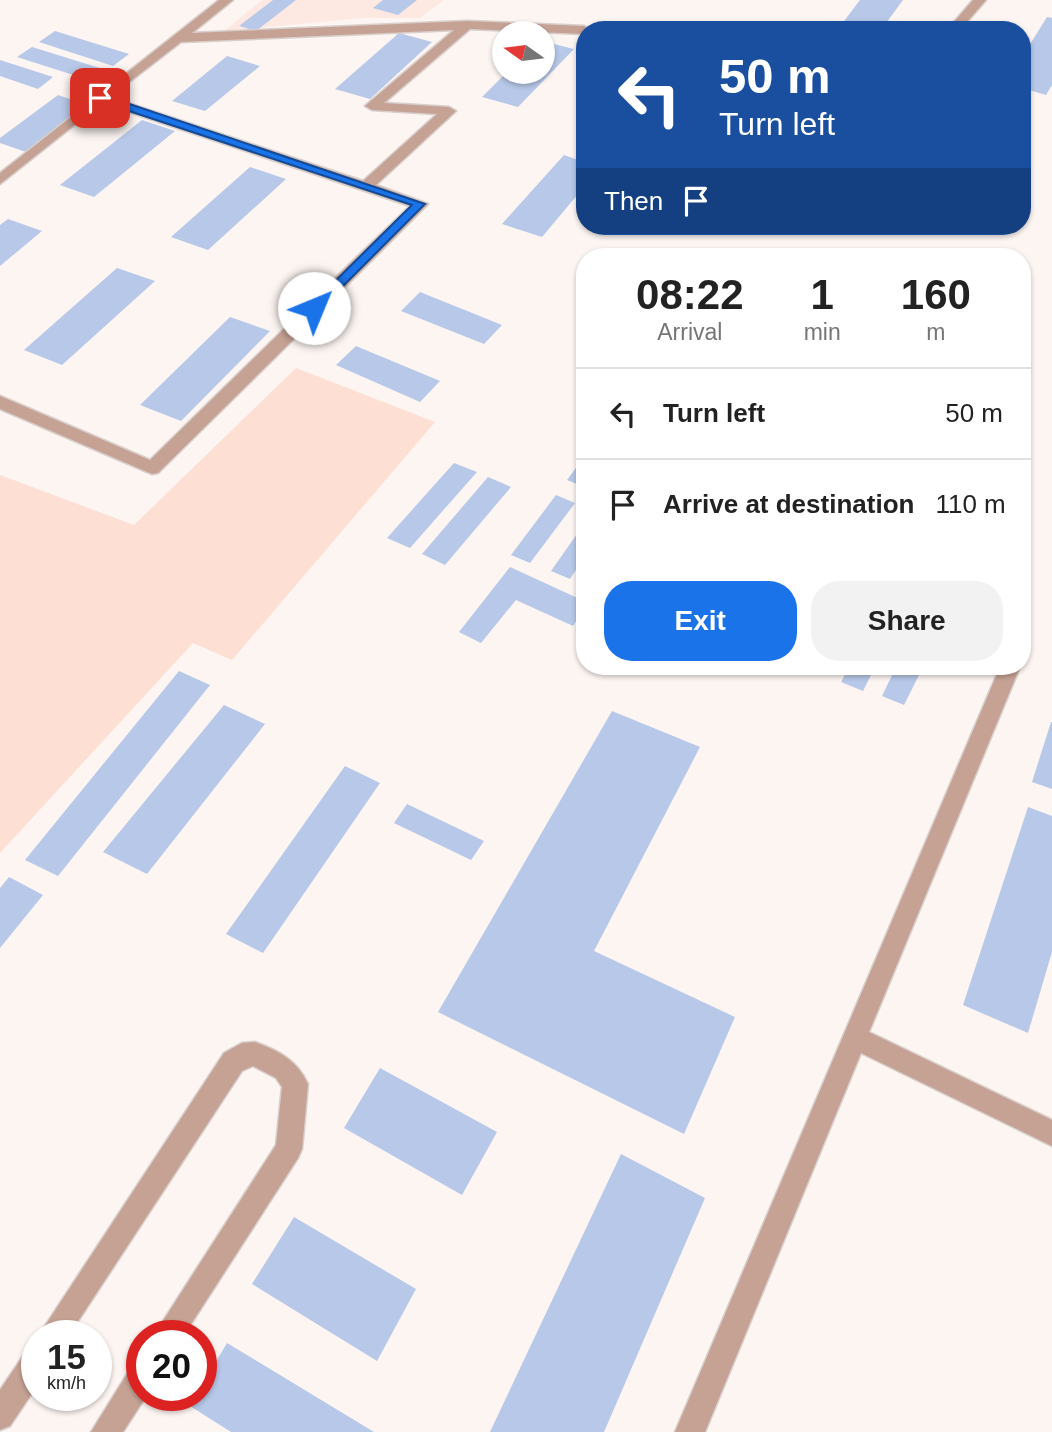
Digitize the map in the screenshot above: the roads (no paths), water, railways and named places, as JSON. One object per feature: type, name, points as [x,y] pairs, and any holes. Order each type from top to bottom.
[{"type":"street","points":[[0,180],[100,98],[227,0]]},
{"type":"street","points":[[961,21],[980,0]]},
{"type":"street","points":[[178,38],[467,25],[576,30]]},
{"type":"street","points":[[365,187],[449,111],[372,106],[467,25]]},
{"type":"street","points":[[100,98],[420,204],[314,308]]},
{"type":"street","points":[[0,402],[152,468],[293,330]]},
{"type":"street","points":[[690,1432],[1007,675]]},
{"type":"street","points":[[855,1038],[1052,1133]]},
{"type":"street","points":[[63,1320],[233,1062],[242,1055],[255,1054],[285,1069],[295,1084],[289,1149],[178,1320]]},
{"type":"street","points":[[0,1416],[21,1384]]},
{"type":"street","points":[[106,1432],[126,1401]]}]
